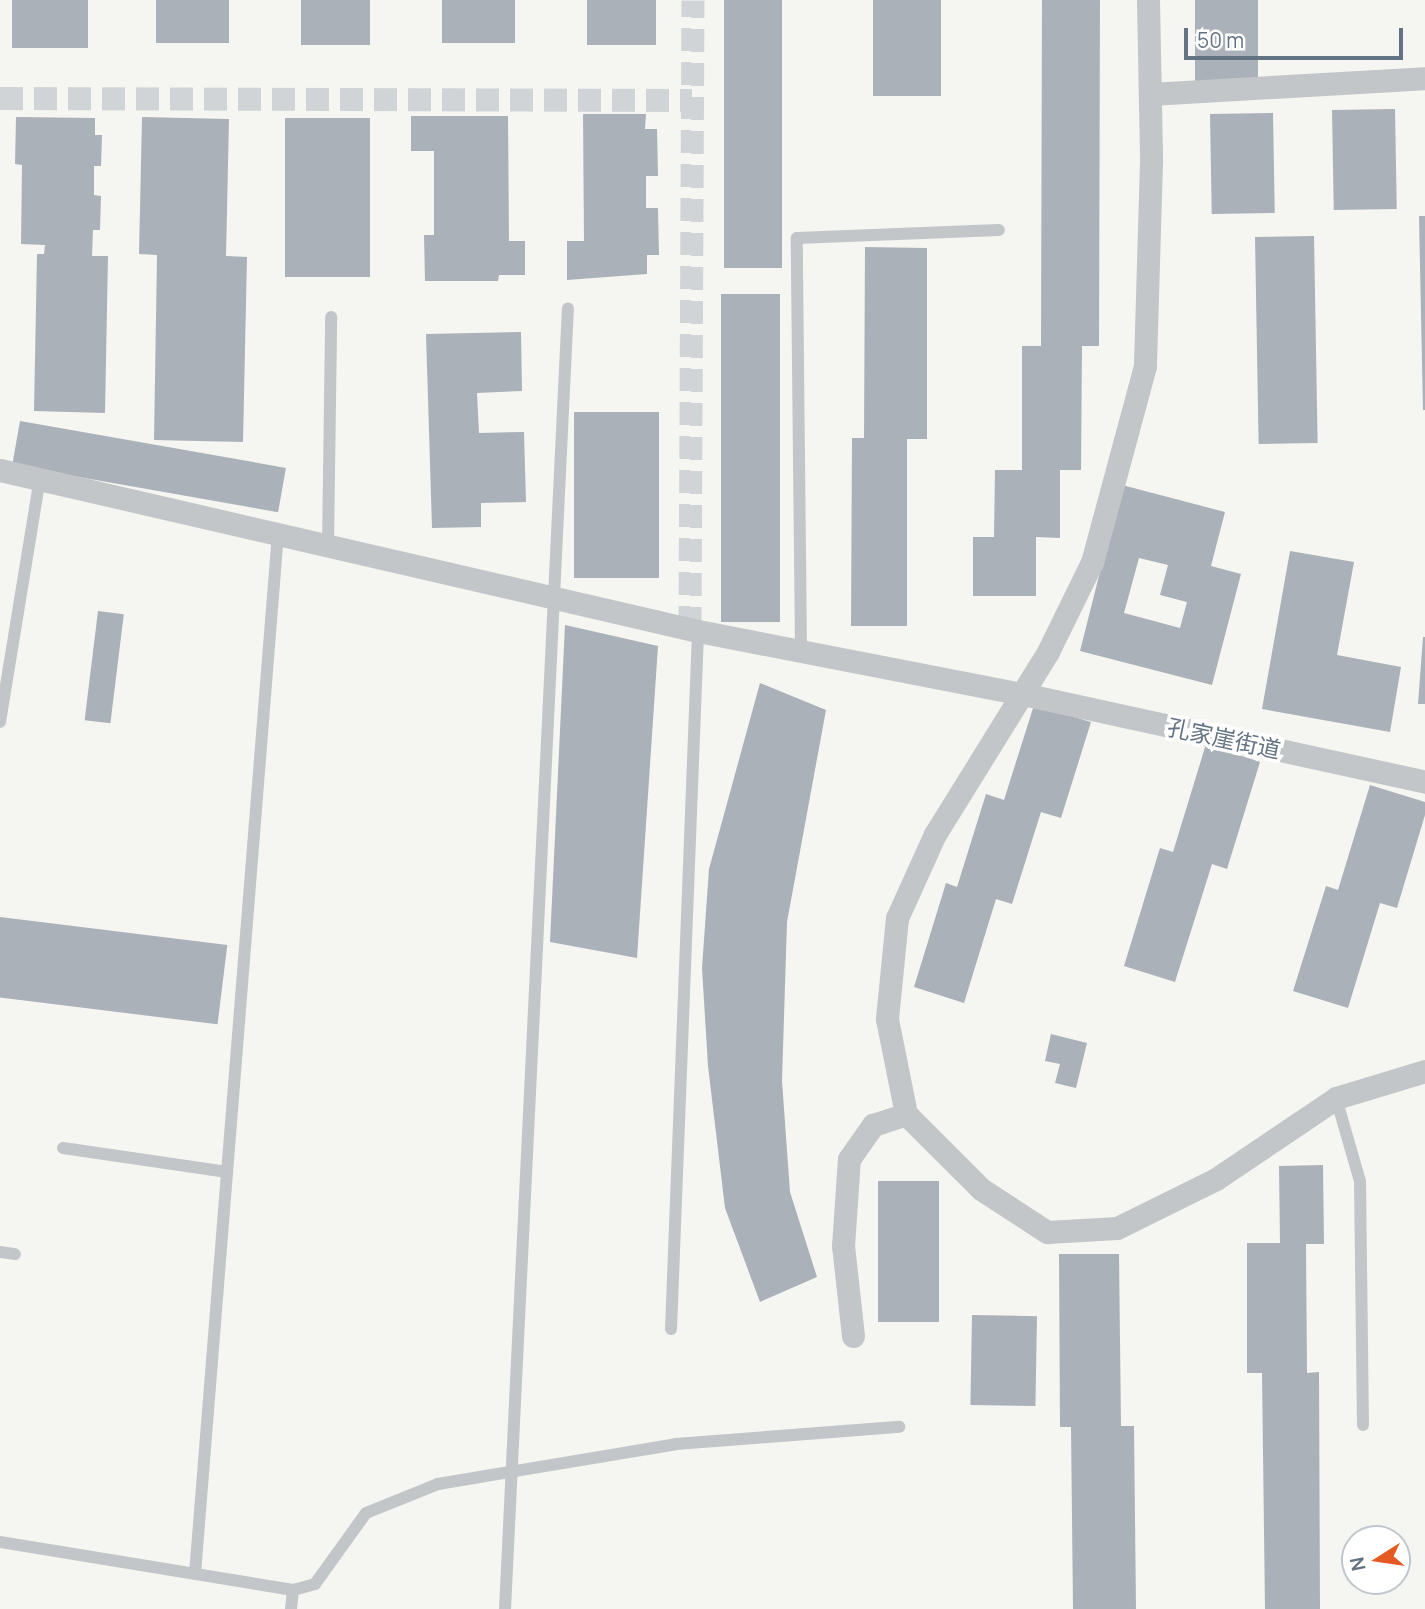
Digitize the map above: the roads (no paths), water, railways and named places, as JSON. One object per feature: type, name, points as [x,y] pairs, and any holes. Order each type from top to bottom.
[{"type":"street","points":[[1148,0],[1150,94],[1145,366],[1092,562],[1023,694],[935,834],[897,918],[887,1018],[906,1114],[981,1189],[1047,1232],[1117,1228],[1216,1179],[1336,1098],[1425,1072]]},
{"type":"street","points":[[1150,94],[1425,78]]},
{"type":"street","name":"孔家崖街道","points":[[0,470],[698,631],[1023,694],[1425,782]]},
{"type":"street","points":[[853,1336],[843,1246],[849,1159],[873,1125],[906,1114]]},
{"type":"lane","points":[[801,650],[797,238],[999,230]]},
{"type":"lane","points":[[505,1609],[557,598],[568,309]]},
{"type":"lane","points":[[328,545],[331,317]]},
{"type":"lane","points":[[0,722],[40,479]]},
{"type":"lane","points":[[195,1574],[278,534]]},
{"type":"lane","points":[[671,1329],[698,631]]},
{"type":"lane","points":[[1336,1098],[1360,1181],[1363,1426]]},
{"type":"lane","points":[[63,1148],[227,1172]]},
{"type":"lane","points":[[0,1252],[15,1254]]},
{"type":"lane","points":[[0,1542],[293,1590],[315,1584],[366,1513],[438,1484],[676,1444],[899,1427]]},
{"type":"lane","points":[[291,1609],[293,1590]]},
{"type":"tunnel","points":[[690,629],[693,0]]},
{"type":"tunnel","points":[[0,98],[692,100]]}]
